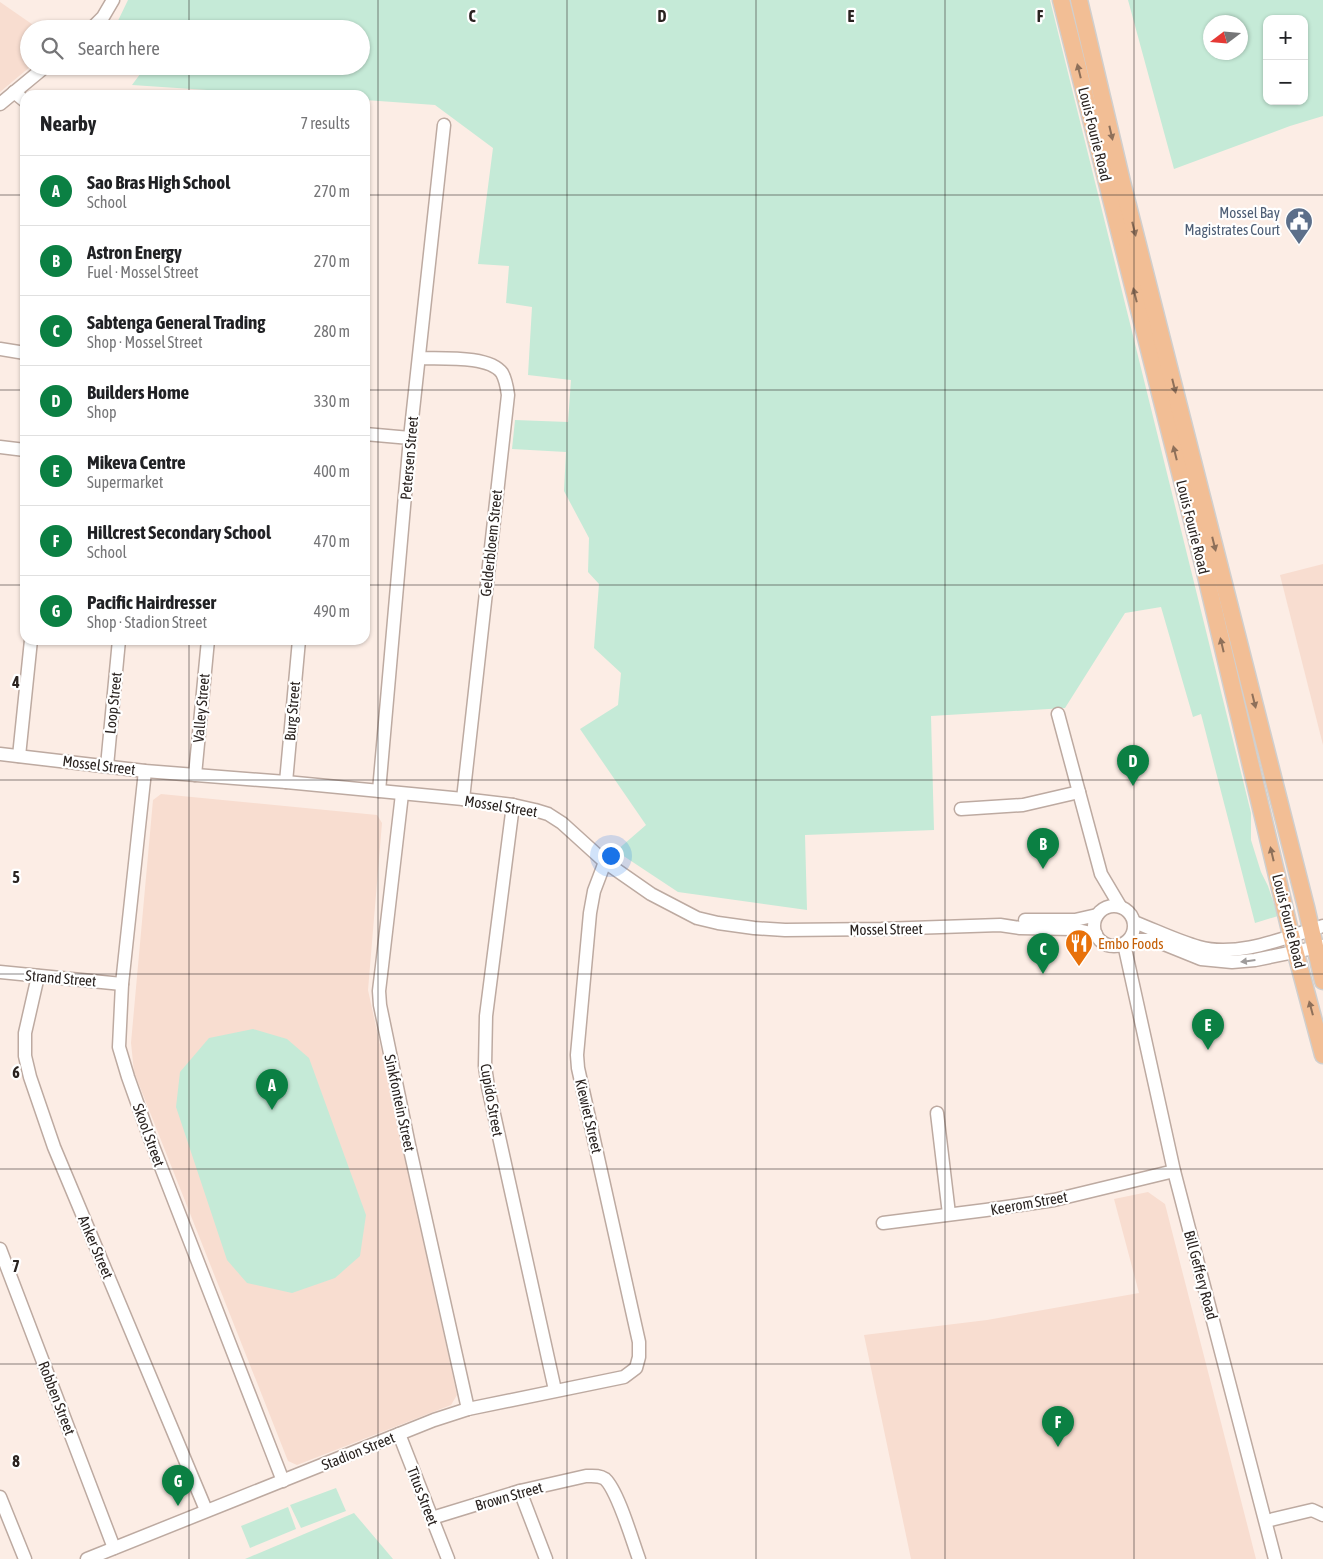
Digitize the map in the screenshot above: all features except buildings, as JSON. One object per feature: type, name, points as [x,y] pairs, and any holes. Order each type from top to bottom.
[{"type":"main road","name":"Louis Fourie Road","points":[[1060,0],[1205,572],[1291,935],[1323,1055]]},
{"type":"main road","name":"Louis Fourie Road","points":[[1079,0],[1125,191],[1306,907],[1317,928],[1323,981]]},
{"type":"street","points":[[100,20],[113,0]]},
{"type":"street","points":[[0,104],[35,75]]},
{"type":"street","points":[[14,92],[20,97]]},
{"type":"street","name":"Petersen Street","points":[[379,791],[410,438],[444,126]]},
{"type":"street","points":[[0,349],[20,352]]},
{"type":"street","name":"Gelderbloem Street","points":[[420,358],[484,361],[502,373],[508,395],[463,799]]},
{"type":"street","points":[[370,434],[410,438]]},
{"type":"street","points":[[0,447],[20,449]]},
{"type":"street","points":[[19,756],[30,645]]},
{"type":"street","name":"Loop Street","points":[[107,766],[119,645]]},
{"type":"street","name":"Valley Street","points":[[195,775],[208,645]]},
{"type":"street","name":"Burg Street","points":[[286,782],[299,645]]},
{"type":"street","points":[[1058,714],[1101,874],[1120,906],[1131,914],[1134,922],[1134,930],[1122,944]]},
{"type":"street","name":"Mossel Street","points":[[0,754],[145,771],[463,799],[513,805],[535,810],[548,814],[562,823],[605,862],[651,894],[697,918],[718,923],[785,930],[1000,925]]},
{"type":"street","name":"Skool Street","points":[[145,771],[122,984],[119,1040],[121,1056],[196,1258],[283,1481]]},
{"type":"street","points":[[961,808],[1024,806],[1079,792]]},
{"type":"street","name":"Sinkfontein Street","points":[[402,794],[379,992],[380,1005],[408,1145],[468,1409]]},
{"type":"street","name":"Cupido Street","points":[[513,805],[486,1016],[485,1066],[488,1087],[555,1390]]},
{"type":"street","name":"Kiewiet Street","points":[[605,862],[594,891],[590,913],[577,1055],[639,1342],[639,1357],[636,1368]]},
{"type":"street","points":[[1101,874],[1099,913],[1094,921],[1096,934],[1103,943],[1122,944],[1154,940],[1201,959],[1232,962],[1255,960],[1319,946]]},
{"type":"street","points":[[1000,925],[1019,921],[1075,920],[1099,913],[1107,907],[1120,906]]},
{"type":"street","points":[[1134,922],[1205,949],[1230,950],[1246,948],[1317,928]]},
{"type":"street","points":[[1000,925],[1020,928],[1073,929],[1096,934]]},
{"type":"street","name":"Bill Geffery Road","points":[[1122,944],[1174,1171],[1275,1559]]},
{"type":"street","name":"Strand Street","points":[[0,972],[122,984]]},
{"type":"street","name":"Anker Street","points":[[38,976],[25,1033],[25,1056],[32,1085],[54,1147],[206,1510]]},
{"type":"street","points":[[937,1113],[950,1214]]},
{"type":"street","name":"Keerom Street","points":[[883,1223],[1054,1200],[1174,1171]]},
{"type":"street","name":"Robben Street","points":[[0,1249],[114,1548]]},
{"type":"street","name":"Stadion Street","points":[[86,1559],[399,1434],[468,1409],[624,1377],[636,1368]]},
{"type":"street","name":"Titus Street","points":[[399,1434],[448,1559]]},
{"type":"street","name":"Brown Street","points":[[432,1518],[520,1491],[586,1476],[597,1476],[603,1478],[612,1489],[639,1559]]},
{"type":"street","points":[[520,1491],[546,1559]]},
{"type":"street","points":[[0,1497],[25,1559]]},
{"type":"street","points":[[1266,1522],[1312,1510],[1323,1515]]},
{"type":"shaded area","points":[[0,2],[26,20],[20,20],[20,75],[0,92]]},
{"type":"shaded area","points":[[1323,564],[1323,745],[1280,575]]},
{"type":"shaded area","points":[[161,794],[377,815],[382,823],[368,990],[457,1395],[451,1405],[297,1465],[288,1461],[134,1072],[131,1043],[153,800]]},
{"type":"shaded area","points":[[1148,1192],[1165,1204],[1256,1559],[911,1559],[864,1335],[987,1320],[1139,1293],[1114,1199]]},
{"type":"green space","points":[[128,0],[1050,0],[1251,813],[1251,840],[1278,916],[1255,923],[1201,714],[1193,717],[1161,607],[1125,613],[1065,708],[931,716],[934,830],[805,835],[807,910],[678,892],[616,851],[646,825],[580,729],[618,705],[621,673],[594,648],[599,584],[588,572],[589,538],[564,491],[566,452],[512,449],[515,420],[568,422],[571,380],[528,375],[532,307],[506,303],[509,266],[478,264],[493,148],[435,105],[370,100],[370,90],[207,90],[132,85],[139,75],[370,75],[370,20],[118,20]]},
{"type":"green space","points":[[1128,0],[1323,0],[1323,116],[1290,126],[1174,169]]},
{"type":"green space","points":[[253,1029],[287,1039],[309,1058],[366,1215],[360,1256],[335,1278],[292,1293],[247,1283],[227,1260],[176,1107],[180,1072],[209,1038]]},
{"type":"green space","points":[[336,1488],[346,1511],[301,1528],[290,1505]]},
{"type":"green space","points":[[288,1507],[296,1529],[250,1548],[241,1526]]},
{"type":"green space","points":[[354,1513],[393,1559],[245,1559]]},
{"type":"place","name":"Mossel Bay Magistrates Court","points":[[1299,245]]},
{"type":"place","name":"Builders Home","points":[[1133,786]]},
{"type":"place","name":"Astron Energy","points":[[1043,869]]},
{"type":"place","name":"Embo Foods","points":[[1079,967]]},
{"type":"place","name":"Sabtenga General Trading","points":[[1043,974]]},
{"type":"place","name":"Mikeva Centre","points":[[1208,1050]]},
{"type":"place","name":"Sao Bras High School","points":[[272,1110]]},
{"type":"place","name":"Hillcrest Secondary School","points":[[1058,1447]]},
{"type":"place","name":"Pacific Hairdresser","points":[[178,1506]]}]
